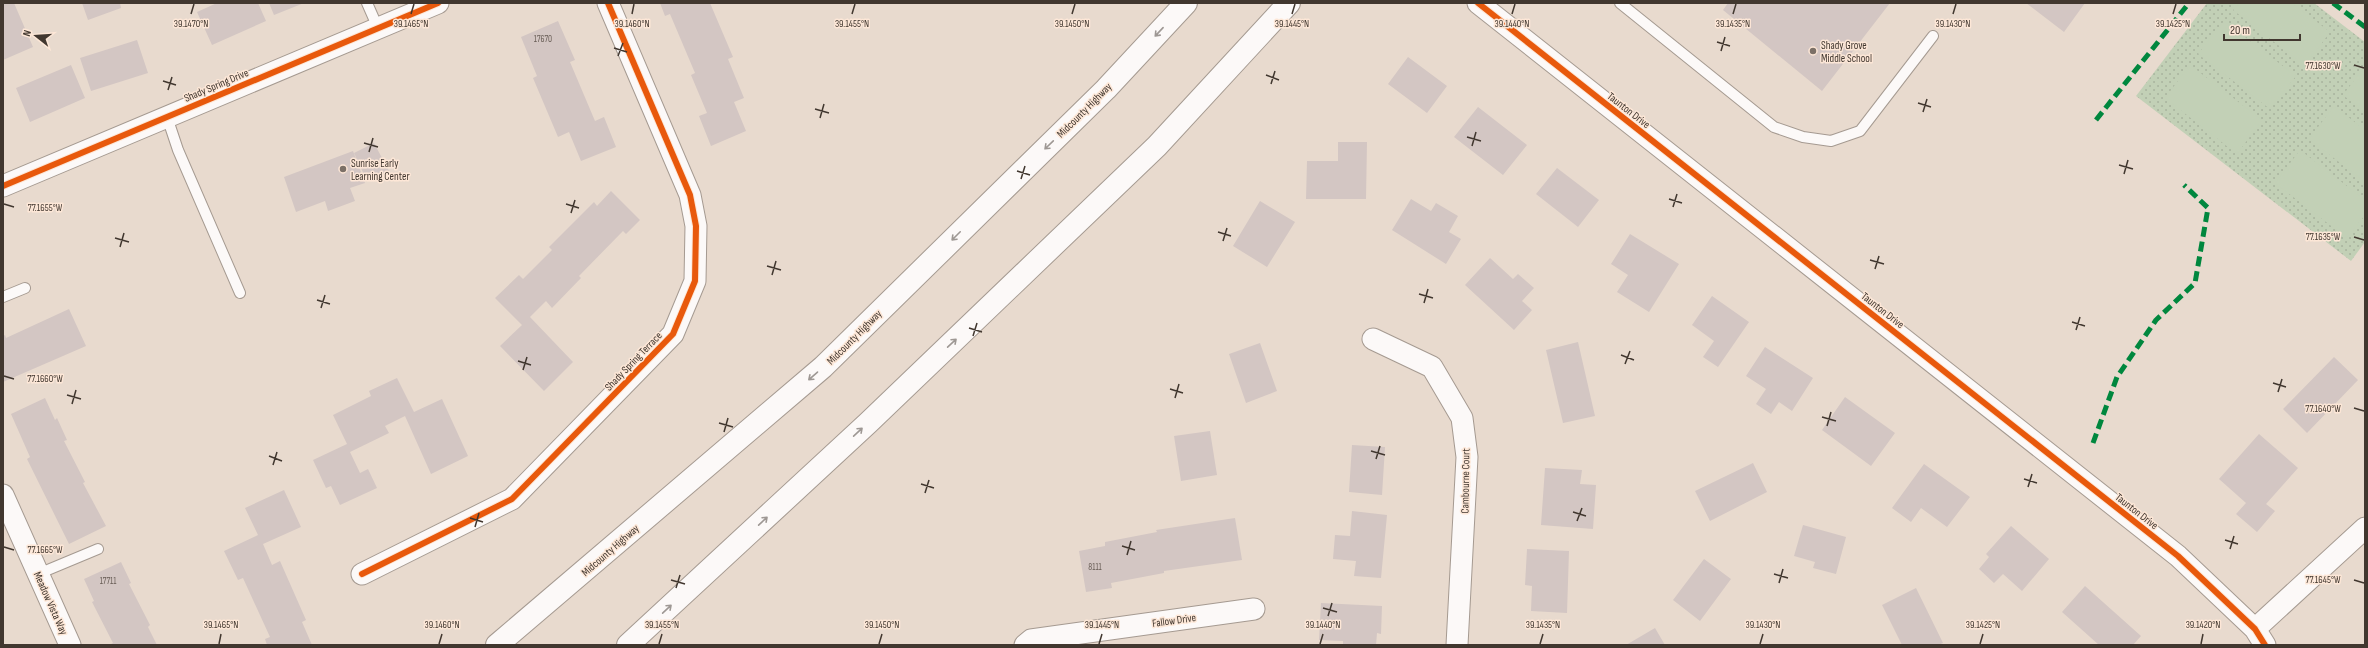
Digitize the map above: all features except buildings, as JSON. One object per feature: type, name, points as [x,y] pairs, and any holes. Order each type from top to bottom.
[{"type":"main road","name":"Midcounty Highway","points":[[497,645],[823,367],[1106,89],[1186,3]]},
{"type":"main road","points":[[628,645],[868,423],[1157,146],[1288,3]]},
{"type":"street","name":"Shady Spring Drive","points":[[3,186],[438,3]]},
{"type":"street","name":"Shady Spring Terrace","points":[[362,574],[512,499],[673,334],[695,280],[696,226],[690,196],[608,3]]},
{"type":"street","name":"Taunton Drive","points":[[1478,3],[2178,556],[2260,637]]},
{"type":"street","name":"Cambourne Court","points":[[1372,338],[1432,368],[1462,418],[1467,457],[1458,645]]},
{"type":"street","name":"Meadow Vista Way","points":[[3,495],[70,645]]},
{"type":"street","points":[[2260,637],[2365,528]]},
{"type":"street","name":"Fallow Drive","points":[[1025,645],[1031,640],[1254,609]]},
{"type":"lane","points":[[367,3],[378,28]]},
{"type":"lane","points":[[1620,3],[1633,7],[1774,127],[1803,138],[1831,141],[1860,131],[1933,36]]},
{"type":"lane","points":[[167,117],[178,150],[240,293]]},
{"type":"lane","points":[[3,297],[25,288]]},
{"type":"lane","points":[[38,574],[98,549]]},
{"type":"green space","points":[[2207,3],[2314,3],[2365,42],[2365,242],[2351,261],[2136,96]]},
{"type":"green space","points":[[2239,3],[2292,3],[2330,32],[2305,66],[2233,10]]},
{"type":"green space","points":[[2224,21],[2296,76],[2270,109],[2198,54]]},
{"type":"green space","points":[[2190,65],[2262,120],[2237,154],[2165,98]]},
{"type":"green space","points":[[2365,66],[2365,112],[2343,95]]},
{"type":"green space","points":[[2334,106],[2365,130],[2365,182],[2309,139]]},
{"type":"green space","points":[[2300,150],[2365,200],[2365,215],[2347,238],[2275,183]]},
{"type":"marked path","points":[[2096,120],[2189,3]]},
{"type":"marked path","points":[[2333,3],[2365,27]]},
{"type":"marked path","points":[[2093,443],[2117,377],[2156,320],[2195,283],[2208,208],[2184,185]]},
{"type":"cycle path","points":[[3,186],[438,3]]},
{"type":"cycle path","points":[[362,574],[512,499],[673,334],[695,281],[696,226],[690,195],[608,3]]},
{"type":"cycle path","points":[[1478,3],[2178,556],[2255,629],[2265,645]]},
{"type":"place","name":"Shady Grove Middle School","points":[[1813,51]]},
{"type":"place","name":"Sunrise Early Learning Center","points":[[343,169]]}]
